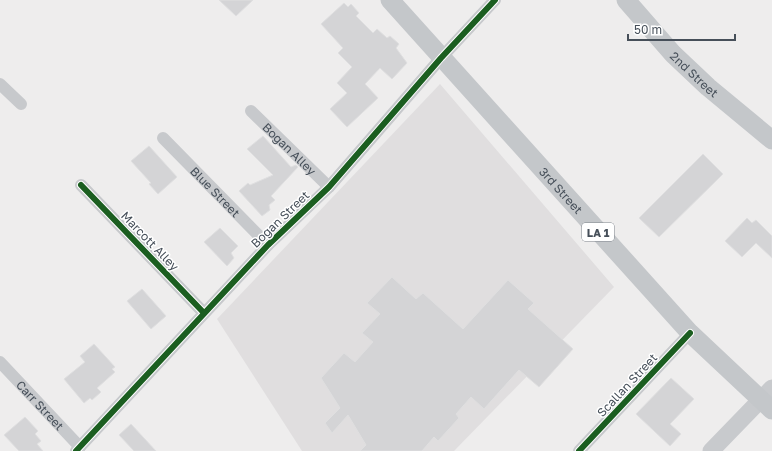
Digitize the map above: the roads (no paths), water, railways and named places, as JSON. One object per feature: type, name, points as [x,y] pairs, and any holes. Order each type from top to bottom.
[{"type":"main road","name":"3rd Street","points":[[390,0],[690,333],[768,400]]},
{"type":"main road","name":"2nd Street","points":[[626,0],[678,58],[708,87],[772,140]]},
{"type":"main road","points":[[711,451],[768,400]]},
{"type":"street","name":"Bogan Street","points":[[78,449],[268,246],[329,187],[441,58],[495,0]]},
{"type":"street","points":[[0,84],[21,104]]},
{"type":"street","name":"Bogan Alley","points":[[251,111],[329,187]]},
{"type":"street","name":"Blue Street","points":[[163,138],[268,246]]},
{"type":"street","name":"Marcott Alley","points":[[81,185],[204,313]]},
{"type":"street","name":"Scallan Street","points":[[579,451],[690,333]]},
{"type":"street","name":"Carr Street","points":[[0,362],[78,449]]}]
